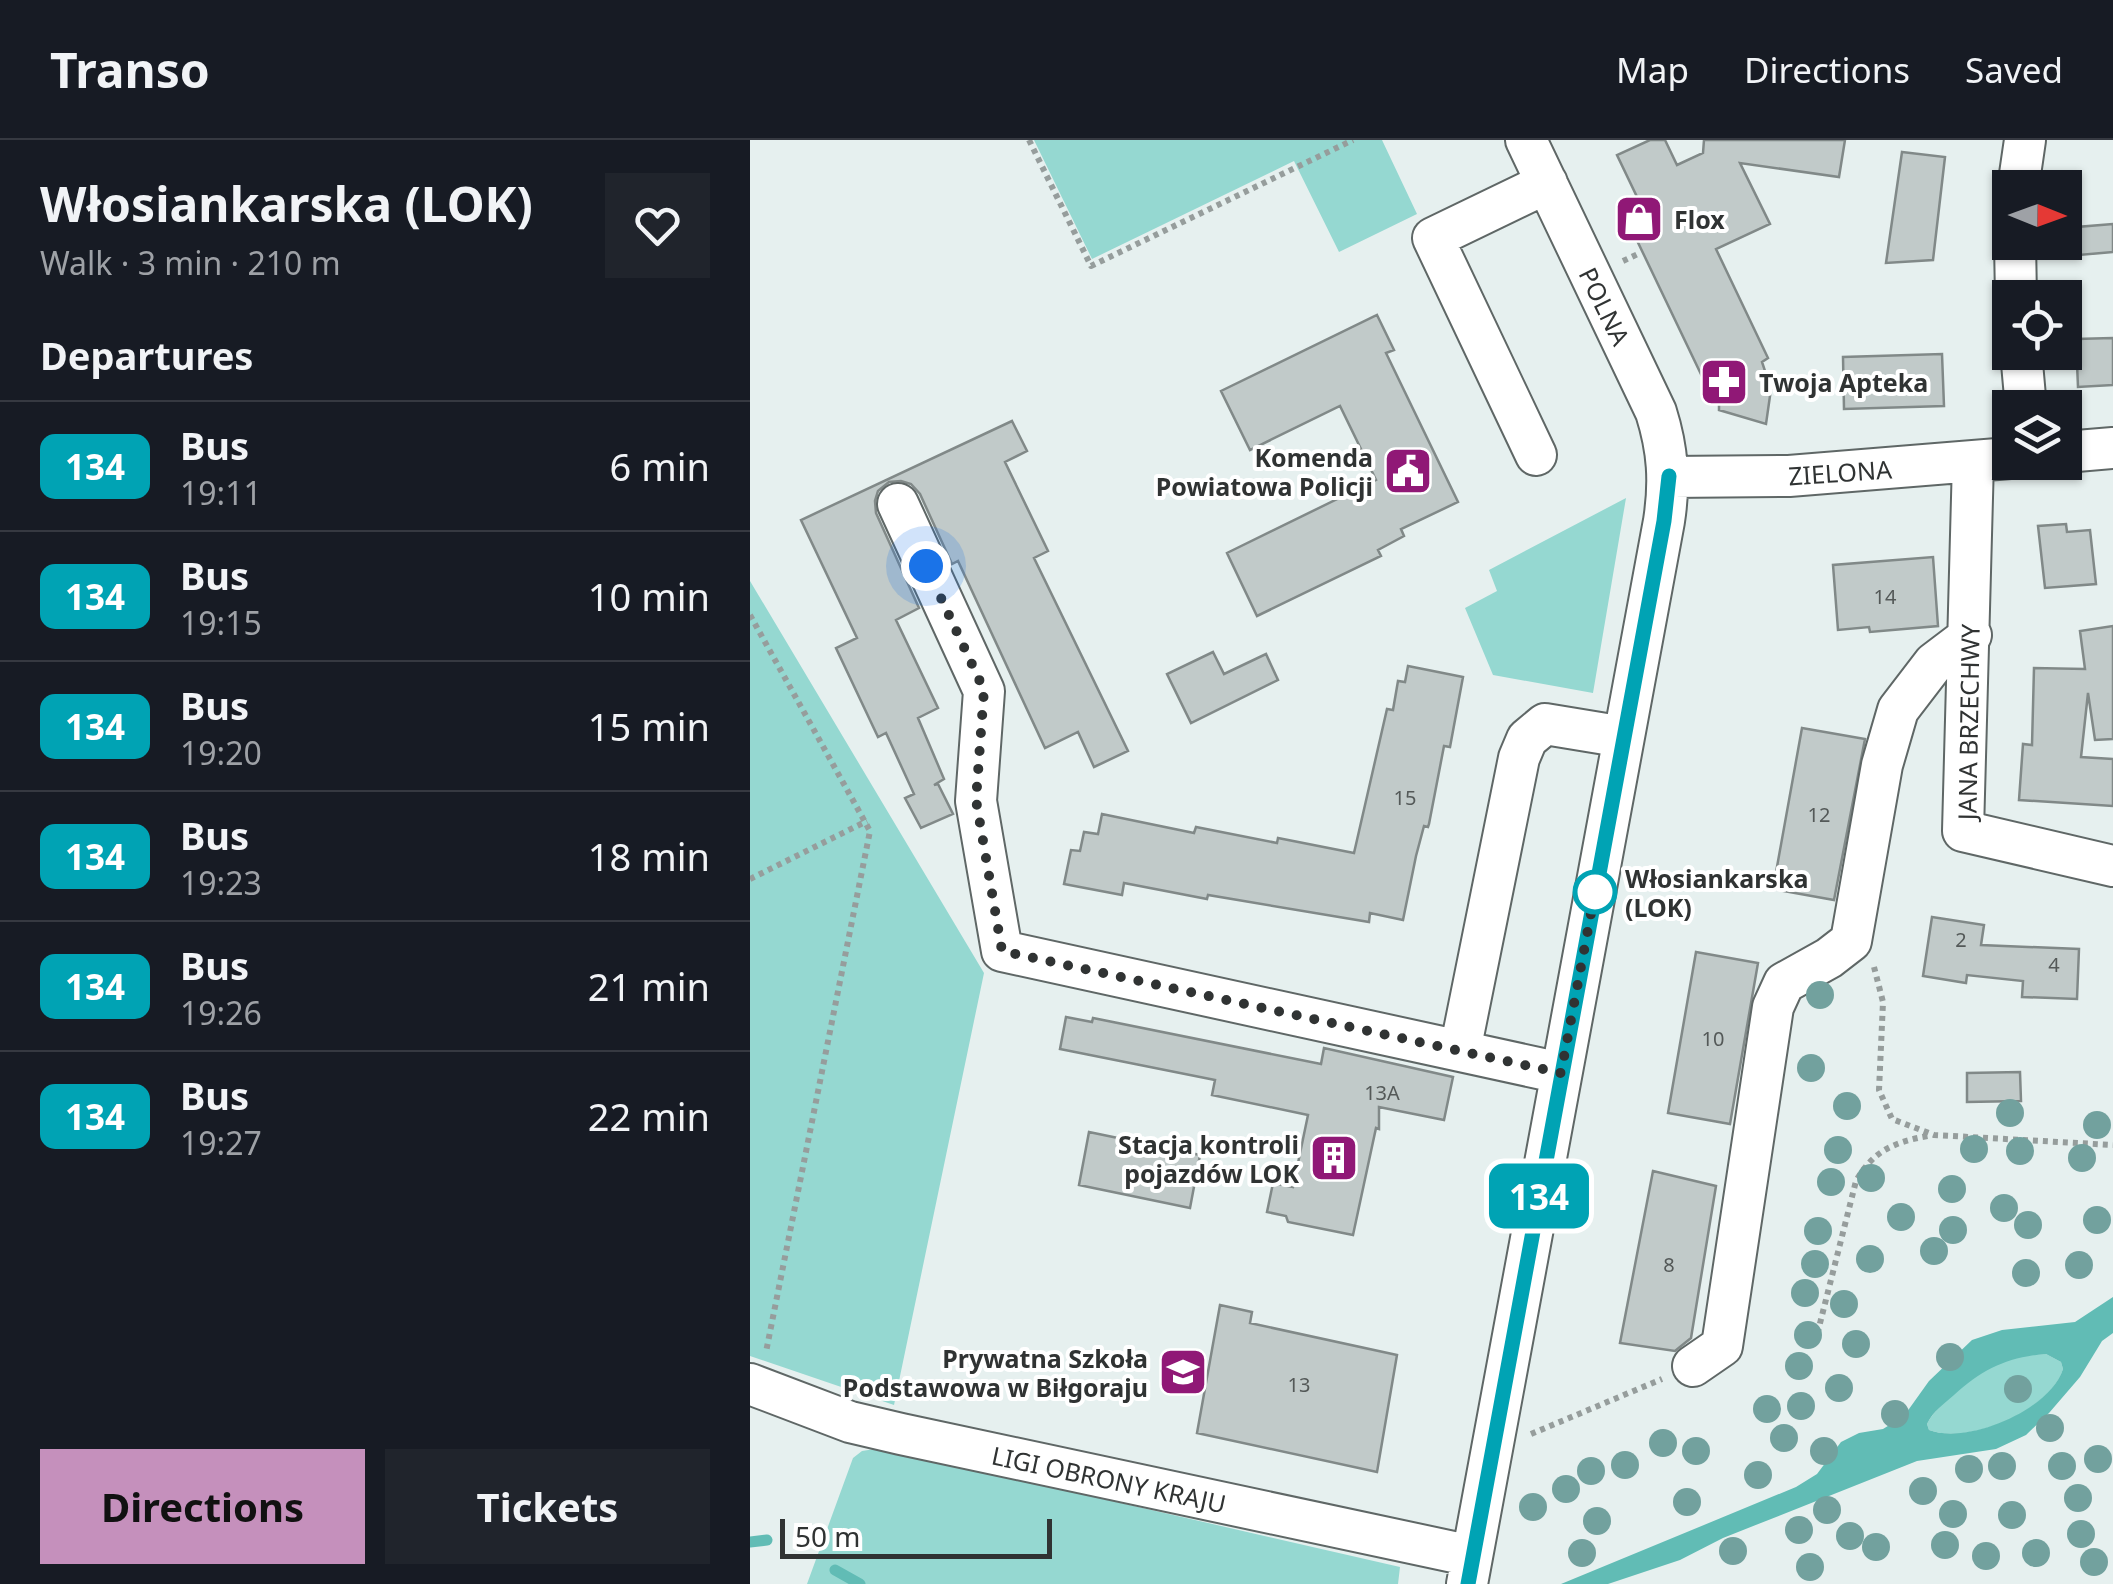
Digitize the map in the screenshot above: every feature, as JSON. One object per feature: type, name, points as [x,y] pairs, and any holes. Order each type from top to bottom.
[{"type":"street","name":"POLNA","points":[[1470,1570],[1664,521],[1669,476],[1666,443],[1656,412],[1526,140]]},
{"type":"street","points":[[2021,170],[2025,140]]},
{"type":"street","points":[[1536,454],[1433,238],[1547,184]]},
{"type":"street","points":[[2082,451],[2113,448]]},
{"type":"street","name":"ZIELONA","points":[[1669,476],[1789,476],[1992,459]]},
{"type":"street","name":"JANA BRZECHWY","points":[[1992,459],[1970,635],[1963,831],[2113,866]]},
{"type":"street","points":[[898,504],[984,690],[976,800],[1002,951],[1561,1073]]},
{"type":"street","points":[[1693,1366],[1722,1346],[1772,1008],[1784,983],[1829,958],[1851,940],[1882,765],[1898,710],[1934,663],[1970,635]]},
{"type":"street","points":[[1460,1051],[1519,758],[1527,739],[1545,724],[1624,738]]},
{"type":"street","name":"LIGI OBRONY KRAJU","points":[[751,1385],[850,1422],[1470,1570]]},
{"type":"path","points":[[1029,140],[1091,266],[1353,140]]},
{"type":"path","points":[[750,615],[870,831],[764,1361],[751,1385]]},
{"type":"path","points":[[750,878],[867,821]]},
{"type":"path","points":[[1851,940],[1872,962],[1883,1002],[1879,1090],[1892,1119],[1934,1135]]},
{"type":"path","points":[[1815,1343],[1856,1182],[1866,1164],[1884,1148],[1902,1140],[1934,1135],[2113,1145]]},
{"type":"path","points":[[1520,1438],[1693,1366]]},
{"type":"shaded area","points":[[1034,140],[1382,140],[1417,214],[1339,252],[1294,161],[1092,259]]},
{"type":"shaded area","points":[[1626,498],[1593,693],[1493,675],[1465,608],[1497,591],[1489,570]]},
{"type":"shaded area","points":[[750,581],[984,973],[894,1405],[750,1356]]},
{"type":"shaded area","points":[[2113,1297],[2113,1333],[2102,1341],[2080,1377],[2026,1435],[1996,1449],[1917,1461],[1723,1538],[1680,1560],[1608,1584],[1561,1584],[1796,1487],[1817,1474],[1841,1442],[1859,1433],[1883,1429],[1904,1416],[1929,1381],[1972,1340],[2002,1330],[2075,1322]],"holes":[[[2046,1354],[2061,1362],[2063,1369],[2042,1398],[2006,1420],[1965,1433],[1929,1430],[1927,1424],[1939,1408],[1996,1366]]]},
{"type":"shaded area","points":[[2046,1354],[2061,1362],[2063,1369],[2055,1384],[2025,1411],[1965,1433],[1929,1430],[1927,1424],[1941,1406],[1985,1369],[2006,1359]]},
{"type":"shaded area","points":[[881,1448],[1400,1567],[1398,1584],[807,1584],[853,1458],[862,1451]]},
{"type":"building","points":[[1650,140],[1665,140],[1677,165],[1703,153],[1704,140],[1845,140],[1839,177],[1740,163],[1770,224],[1716,249],[1768,358],[1762,362],[1771,389],[1766,424],[1719,410],[1719,397],[1710,393],[1621,207],[1638,199],[1617,155]]},
{"type":"building","points":[[1902,152],[1945,157],[1933,260],[1886,263]]},
{"type":"building","points":[[2113,224],[2113,252],[2082,255],[2082,227]]},
{"type":"building","name":"Komenda Powiatowa Policji","points":[[1377,315],[1394,350],[1386,353],[1458,502],[1401,529],[1404,536],[1378,550],[1381,556],[1257,616],[1227,553],[1376,480],[1340,406],[1250,450],[1221,391]]},
{"type":"building","points":[[2113,338],[2113,385],[2078,387],[2082,339]]},
{"type":"building","points":[[1942,354],[1944,406],[1844,409],[1843,357]]},
{"type":"building","points":[[1012,421],[1027,451],[1005,462],[1048,551],[1034,558],[1128,751],[1094,767],[1078,732],[1045,748],[958,561],[952,564],[920,494],[911,484],[889,482],[878,491],[876,513],[919,608],[896,620],[938,708],[918,718],[944,779],[934,785],[938,784],[953,814],[921,828],[905,798],[914,794],[886,733],[878,737],[836,648],[857,638],[801,520]]},
{"type":"building","points":[[2066,524],[2067,532],[2090,530],[2096,584],[2045,588],[2038,526]]},
{"type":"building","points":[[1933,557],[1938,626],[1870,632],[1869,627],[1838,630],[1833,565]]},
{"type":"building","points":[[2113,626],[2113,739],[2095,740],[2088,693],[2081,757],[2113,759],[2113,806],[2019,800],[2023,744],[2032,745],[2034,668],[2085,669],[2080,631]]},
{"type":"building","points":[[1213,652],[1224,674],[1266,654],[1278,680],[1191,723],[1167,674]]},
{"type":"building","points":[[1408,666],[1463,677],[1450,747],[1444,746],[1429,824],[1424,826],[1403,920],[1370,913],[1369,922],[1124,883],[1122,895],[1064,884],[1071,850],[1080,851],[1084,832],[1098,834],[1102,814],[1194,833],[1196,827],[1354,853],[1387,709],[1393,710],[1398,681],[1405,682]]},
{"type":"building","points":[[1802,728],[1865,739],[1834,900],[1773,889]]},
{"type":"building","points":[[1932,917],[1984,925],[1981,945],[2079,949],[2077,999],[2022,997],[2023,981],[1967,975],[1966,983],[1923,976]]},
{"type":"building","points":[[1696,952],[1758,963],[1730,1124],[1668,1113]]},
{"type":"building","points":[[1066,1017],[1092,1022],[1093,1018],[1321,1064],[1324,1048],[1453,1077],[1444,1120],[1379,1107],[1379,1129],[1376,1128],[1353,1235],[1288,1222],[1286,1216],[1267,1212],[1273,1183],[1293,1187],[1308,1115],[1212,1095],[1215,1080],[1060,1049]]},
{"type":"building","points":[[2020,1072],[2021,1101],[1967,1102],[1967,1073]]},
{"type":"building","points":[[1089,1132],[1200,1155],[1190,1208],[1079,1185]]},
{"type":"building","points":[[1653,1171],[1716,1186],[1691,1338],[1675,1351],[1620,1343]]},
{"type":"building","points":[[1220,1305],[1252,1312],[1250,1323],[1397,1355],[1377,1472],[1197,1433]]},
{"type":"waterway","points":[[750,1542],[767,1540]]},
{"type":"waterway","points":[[835,1570],[860,1584]]},
{"type":"bus line","name":"134","points":[[1468,1584],[1664,521],[1669,476]]},
{"type":"place","name":"Flox","points":[[1639,219]]},
{"type":"place","name":"Twoja Apteka","points":[[1724,382]]},
{"type":"place","name":"Komenda Powiatowa Policji","points":[[1408,471]]},
{"type":"place","name":"Włosiankarska (LOK)","points":[[1595,892]]},
{"type":"place","name":"Stacja kontroli pojazdów LOK","points":[[1334,1158]]},
{"type":"place","name":"Prywatna Szkoła Podstawowa w Biłgoraju","points":[[1183,1372]]},
{"type":"route","points":[[926,566],[984,690],[976,800],[1002,951],[1561,1073],[1595,892]]}]
